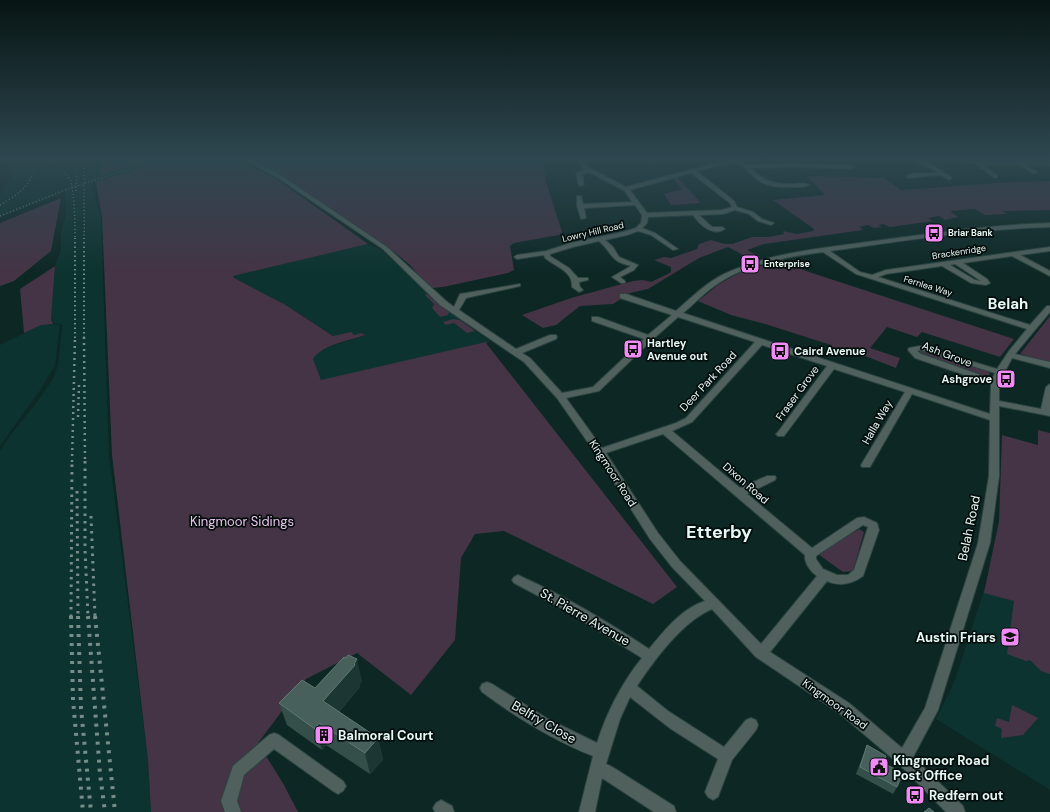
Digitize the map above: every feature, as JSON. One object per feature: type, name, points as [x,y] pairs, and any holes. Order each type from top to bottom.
[{"type":"street","name":"Kingmoor Road","points":[[311,198],[385,248],[429,291],[455,311],[528,360],[560,396],[600,452],[654,536],[676,564],[738,630],[761,653],[844,708],[904,760],[957,812]]},
{"type":"street","points":[[579,198],[583,218]]},
{"type":"street","points":[[633,198],[646,215],[723,212],[735,208],[751,213],[767,225]]},
{"type":"street","points":[[727,198],[732,202],[735,208]]},
{"type":"street","points":[[580,206],[637,203]]},
{"type":"street","points":[[695,214],[703,224],[718,231]]},
{"type":"street","name":"Lowry Hill Road","points":[[517,257],[547,253],[571,245],[625,234],[638,229],[644,223],[646,215]]},
{"type":"street","points":[[560,396],[596,389],[649,338],[679,314],[711,285],[746,267],[780,257],[824,250],[970,230],[1014,226],[1050,225]]},
{"type":"street","points":[[638,229],[653,234],[675,246]]},
{"type":"street","points":[[601,240],[611,248],[612,255],[616,259],[635,265],[644,264]]},
{"type":"street","name":"Brackenridge","points":[[872,278],[878,274],[886,272],[1050,249]]},
{"type":"street","name":"Fernlea Way","points":[[824,250],[854,271],[872,278],[1032,328]]},
{"type":"street","points":[[547,253],[548,257],[554,263],[569,270],[576,280],[576,287],[579,290]]},
{"type":"street","points":[[1013,254],[1050,274]]},
{"type":"street","points":[[943,264],[973,282],[986,283],[985,280],[956,262]]},
{"type":"street","points":[[623,282],[615,277],[632,269],[635,265]]},
{"type":"street","points":[[576,280],[586,279]]},
{"type":"street","points":[[455,311],[463,296],[518,285]]},
{"type":"street","points":[[623,296],[909,392],[995,419]]},
{"type":"street","name":"Belah Road","points":[[904,760],[931,710],[984,543],[994,476],[995,383],[999,372],[1010,355],[1050,308]]},
{"type":"street","points":[[595,319],[649,338]]},
{"type":"street","points":[[516,352],[553,337]]},
{"type":"street","name":"Deer Park Road","points":[[600,452],[665,430],[686,422],[692,418],[760,342]]},
{"type":"street","name":"Ash Grove","points":[[995,383],[918,356],[912,350],[920,348],[999,372]]},
{"type":"street","points":[[1010,355],[1050,365]]},
{"type":"street","name":"Fraser Grove","points":[[781,434],[832,366]]},
{"type":"street","points":[[995,403],[1048,412],[1046,404],[1050,387]]},
{"type":"street","name":"Halla Way","points":[[866,465],[909,392]]},
{"type":"street","name":"Dixon Road","points":[[665,430],[811,554]]},
{"type":"street","points":[[740,493],[771,478]]},
{"type":"street","points":[[861,522],[866,522],[873,526],[858,573],[850,579],[836,580],[819,572],[810,560],[811,554],[861,522]]},
{"type":"street","points":[[761,653],[825,575]]},
{"type":"street","name":"St. Pierre Avenue","points":[[518,580],[619,635],[651,657]]},
{"type":"street","points":[[587,812],[597,768],[608,731],[616,712],[638,672],[686,618],[697,610],[714,603]]},
{"type":"street","points":[[629,687],[645,702],[687,733],[726,756]]},
{"type":"street","name":"Belfry Close","points":[[487,688],[522,711],[585,746],[602,752]]},
{"type":"street","points":[[713,792],[726,756],[735,742],[752,725]]},
{"type":"street","points":[[233,812],[229,801],[238,771],[274,740],[338,786]]},
{"type":"street","points":[[597,768],[609,773],[668,812]]},
{"type":"shaded area","points":[[0,198],[51,198],[0,218]]},
{"type":"shaded area","points":[[65,198],[95,198],[101,217],[109,455],[148,760],[151,812],[0,812],[0,451],[11,434],[34,406],[53,379],[58,365],[62,325],[54,323],[51,319],[55,266],[61,250],[61,231],[66,215]]},
{"type":"shaded area","points":[[368,244],[380,249],[448,311],[490,341],[321,381],[313,359],[317,353],[331,346],[364,336],[361,333],[354,335],[351,332],[333,336],[284,304],[232,276]]},
{"type":"shaded area","points":[[41,325],[60,325],[55,365],[41,389],[0,446],[0,345]]},
{"type":"shaded area","name":"Austin Friars","points":[[1050,456],[1050,790],[936,719],[955,680],[986,584]]},
{"type":"green space","points":[[61,198],[51,251],[14,281],[0,286],[0,223]]},
{"type":"green space","name":"Kingmoor Sidings","points":[[99,198],[303,198],[368,244],[233,276],[234,278],[284,304],[333,336],[351,332],[354,335],[361,333],[365,335],[330,346],[317,354],[313,359],[321,380],[490,341],[486,343],[677,587],[653,604],[504,531],[475,534],[461,558],[455,640],[411,695],[357,653],[306,679],[258,743],[284,785],[298,812],[151,812],[148,760],[112,455],[102,217]]},
{"type":"green space","points":[[314,198],[551,198],[562,232],[559,235],[514,243],[510,246],[514,270],[508,273],[443,287],[433,288],[427,286],[410,265],[397,254]]},
{"type":"green space","points":[[666,198],[696,198],[701,203],[671,205]]},
{"type":"green space","points":[[795,198],[1050,198],[1050,210],[1002,211],[1006,214],[985,215],[975,209],[950,211],[958,217],[945,220],[939,216],[928,218],[933,221],[890,227],[883,224],[878,225],[882,227],[874,228],[868,225],[859,227],[863,230],[764,244],[747,250],[760,257],[753,260],[728,247],[699,258],[648,289],[630,293],[613,304],[580,306],[556,325],[543,328],[522,315],[571,298],[633,281],[642,280],[652,282],[671,272],[671,267],[654,260],[664,257],[671,258],[697,249],[699,244],[711,240],[725,244],[732,244],[752,237],[768,237],[784,234],[783,231],[797,234],[813,231],[814,229],[773,200]]},
{"type":"green space","points":[[783,259],[791,265],[809,272],[1014,339],[1000,357],[922,332],[917,337],[887,327],[870,348],[900,358],[896,368],[860,354],[861,352],[855,350],[852,354],[830,347],[831,345],[731,315],[698,301],[719,284],[739,273]]},
{"type":"green space","points":[[55,266],[51,319],[53,324],[41,325],[24,333],[20,289]]},
{"type":"green space","points":[[427,294],[449,312],[448,315],[440,317],[432,308],[434,304],[425,295]]},
{"type":"green space","points":[[1050,316],[1050,364],[1020,354]]},
{"type":"green space","points":[[453,319],[460,320],[475,331],[467,333],[454,323],[446,325],[443,322]]},
{"type":"green space","points":[[920,351],[926,351],[926,353],[985,370],[989,372],[990,375],[981,375],[923,355],[922,356],[919,353]]},
{"type":"green space","points":[[1038,430],[1050,433],[1050,674],[1041,671],[1030,660],[1026,661],[1007,654],[1014,601],[984,593],[999,521],[1002,435],[1038,445]]},
{"type":"green space","points":[[859,529],[864,532],[853,571],[843,572],[818,553]]},
{"type":"green space","points":[[1012,705],[1038,718],[1023,735],[1001,738],[1002,729],[995,726],[997,718],[1009,722]]},
{"type":"building","points":[[348,655],[357,659],[354,664],[355,665],[323,701],[378,738],[365,753],[319,723],[315,729],[279,703],[302,680],[315,688],[344,657],[346,658]]},
{"type":"building","points":[[867,745],[886,756],[883,763],[903,773],[897,787],[860,767]]},
{"type":"building","points":[[929,808],[934,812],[924,812]]},
{"type":"railway","points":[[0,205],[12,198]]},
{"type":"railway","points":[[0,216],[45,198]]},
{"type":"railway","points":[[74,198],[75,218],[75,337]]},
{"type":"railway","points":[[84,198],[84,337]]},
{"type":"railway","points":[[72,462],[75,337]]},
{"type":"railway","points":[[84,337],[85,462]]},
{"type":"railway","points":[[78,417],[79,385]]},
{"type":"railway","points":[[71,616],[72,461]]},
{"type":"railway","points":[[85,462],[85,549],[88,617]]},
{"type":"railway","points":[[77,491],[78,617]]},
{"type":"railway","points":[[91,516],[95,617]]},
{"type":"railway","points":[[71,616],[73,700],[83,812]]},
{"type":"railway","points":[[78,616],[81,708],[91,812]]},
{"type":"railway","points":[[88,616],[100,774],[105,812]]},
{"type":"railway","points":[[95,616],[115,812]]},
{"type":"place","name":"Briar Bank","points":[[934,233]]},
{"type":"place","name":"Enterprise","points":[[750,264]]},
{"type":"place","name":"Hartley Avenue out","points":[[633,349]]},
{"type":"place","name":"Caird Avenue","points":[[780,351]]},
{"type":"place","name":"Ashgrove","points":[[1006,379]]},
{"type":"place","name":"Austin Friars","points":[[1010,637]]},
{"type":"place","name":"Balmoral Court","points":[[324,735]]},
{"type":"place","name":"Kingmoor Road Post Office","points":[[879,767]]},
{"type":"place","name":"Redfern out","points":[[915,795]]},
{"type":"district","name":"Belah","points":[[1008,304]]},
{"type":"district","name":"Etterby","points":[[719,532]]}]
